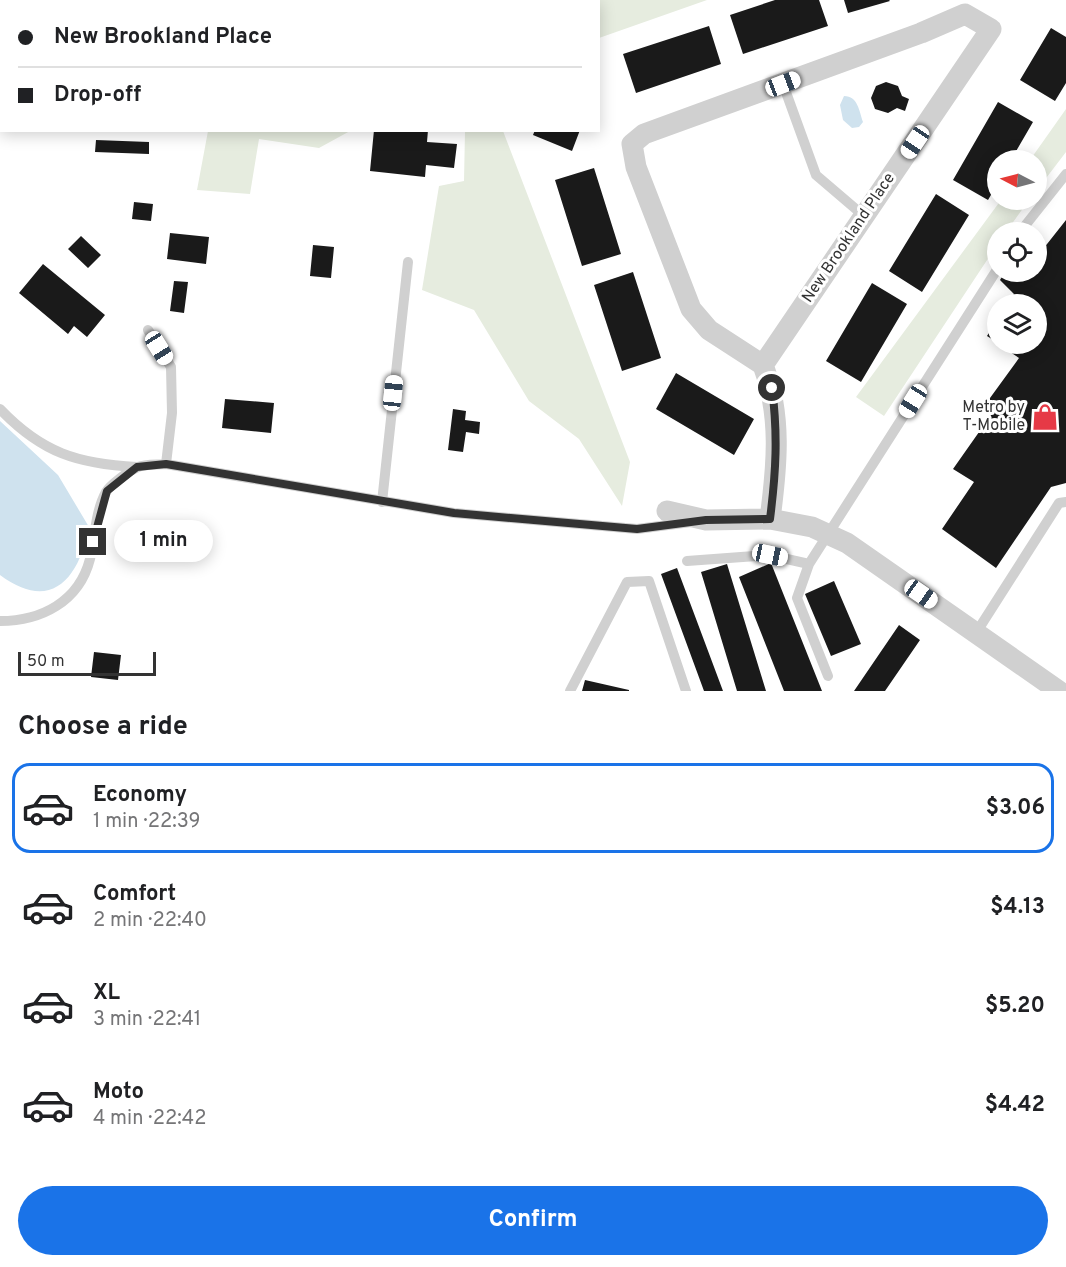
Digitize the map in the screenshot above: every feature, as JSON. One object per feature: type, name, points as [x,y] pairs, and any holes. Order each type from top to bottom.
[{"type":"street","name":"New Brookland Place","points":[[965,14],[991,29],[864,216],[763,365],[709,330],[690,309],[636,167],[632,144],[644,134],[783,84],[965,14]]},
{"type":"street","points":[[763,365],[772,388],[777,433],[777,466],[770,519]]},
{"type":"street","points":[[667,511],[706,520],[770,519],[812,527],[847,543],[1059,691]]},
{"type":"lane","points":[[783,84],[816,175],[864,216]]},
{"type":"lane","points":[[1028,222],[1066,174]]},
{"type":"lane","points":[[382,502],[408,262]]},
{"type":"lane","points":[[828,676],[797,598],[809,564],[989,282]]},
{"type":"lane","points":[[148,330],[171,367],[172,413],[166,464]]},
{"type":"lane","points":[[0,409],[48,450],[99,465],[137,467],[166,464],[454,513],[637,529],[706,520]]},
{"type":"lane","points":[[0,621],[30,620],[59,607],[76,589],[89,562],[97,522],[107,491],[137,467]]},
{"type":"lane","points":[[976,633],[1059,503],[1066,502]]},
{"type":"lane","points":[[687,561],[770,555],[809,564]]},
{"type":"lane","points":[[570,691],[627,582],[649,581],[686,691]]},
{"type":"shaded area","points":[[600,0],[707,0],[600,38]]},
{"type":"shaded area","points":[[1066,109],[1066,152],[1047,177],[1047,150],[1037,150]]},
{"type":"shaded area","points":[[208,132],[348,132],[319,148],[259,139],[250,194],[197,190]]},
{"type":"shaded area","points":[[465,132],[503,132],[630,462],[622,506],[579,439],[529,401],[474,310],[422,290],[439,186],[464,181]]},
{"type":"shaded area","points":[[994,210],[1022,210],[1013,222],[987,222],[987,260],[884,416],[856,397]]},
{"type":"water","points":[[844,96],[855,101],[857,105],[863,122],[859,127],[852,128],[843,120],[840,105]]},
{"type":"water","points":[[0,421],[58,475],[89,527],[78,562],[70,575],[60,585],[48,590],[34,591],[18,586],[0,575]]},
{"type":"building","points":[[775,0],[819,0],[828,26],[743,54],[730,15]]},
{"type":"building","points":[[844,0],[889,0],[890,1],[848,13]]},
{"type":"building","points":[[709,26],[721,64],[636,93],[623,54]]},
{"type":"building","points":[[1051,28],[1066,37],[1066,83],[1055,101],[1020,80]]},
{"type":"building","points":[[886,82],[898,86],[902,96],[909,99],[905,111],[897,108],[888,113],[875,109],[871,98],[876,86]]},
{"type":"building","points":[[998,102],[1033,122],[1017,150],[987,150],[987,199],[953,180]]},
{"type":"building","points":[[374,132],[428,132],[427,142],[457,144],[454,168],[426,165],[425,177],[370,171]]},
{"type":"building","points":[[534,132],[579,132],[572,151],[533,135]]},
{"type":"building","points":[[96,140],[149,142],[149,154],[95,152]]},
{"type":"building","points":[[594,168],[621,254],[582,266],[555,180]]},
{"type":"building","points":[[936,194],[969,215],[922,292],[889,271]]},
{"type":"building","points":[[134,202],[153,204],[151,221],[132,219]]},
{"type":"building","points":[[1066,220],[1066,483],[1051,487],[996,568],[942,529],[974,482],[953,469],[991,415],[982,409],[1019,358],[1013,354],[1047,354],[1047,294],[1014,294],[1002,282],[1047,282],[1047,244]]},
{"type":"building","points":[[170,233],[209,237],[206,264],[167,259]]},
{"type":"building","points":[[81,236],[101,255],[88,268],[68,249]]},
{"type":"building","points":[[313,245],[334,247],[331,278],[310,276]]},
{"type":"building","points":[[43,264],[105,315],[87,337],[74,326],[68,334],[19,293]]},
{"type":"building","points":[[633,272],[661,358],[622,371],[594,285]]},
{"type":"building","points":[[174,281],[188,282],[184,313],[170,311]]},
{"type":"building","points":[[872,283],[907,304],[861,382],[826,361]]},
{"type":"building","points":[[676,373],[754,419],[734,455],[656,409]]},
{"type":"building","points":[[225,399],[274,403],[271,433],[222,428]]},
{"type":"building","points":[[453,409],[466,411],[465,420],[480,422],[479,434],[466,432],[463,452],[448,450]]},
{"type":"building","points":[[771,563],[822,691],[784,691],[739,577]]},
{"type":"building","points":[[727,564],[766,691],[737,691],[701,572]]},
{"type":"building","points":[[677,568],[723,691],[704,691],[661,574]]},
{"type":"building","points":[[834,581],[861,644],[831,656],[805,594]]},
{"type":"building","points":[[899,625],[920,640],[885,691],[854,691]]},
{"type":"building","points":[[94,652],[121,655],[118,680],[91,677]]},
{"type":"building","points":[[585,680],[629,690],[629,691],[582,691]]},
{"type":"place","name":"Metro by T-Mobile","points":[[1045,417]]},
{"type":"route","points":[[93,542],[107,491],[137,467],[166,464],[454,513],[637,529],[706,520],[770,519],[777,466],[777,433],[772,388]]}]
